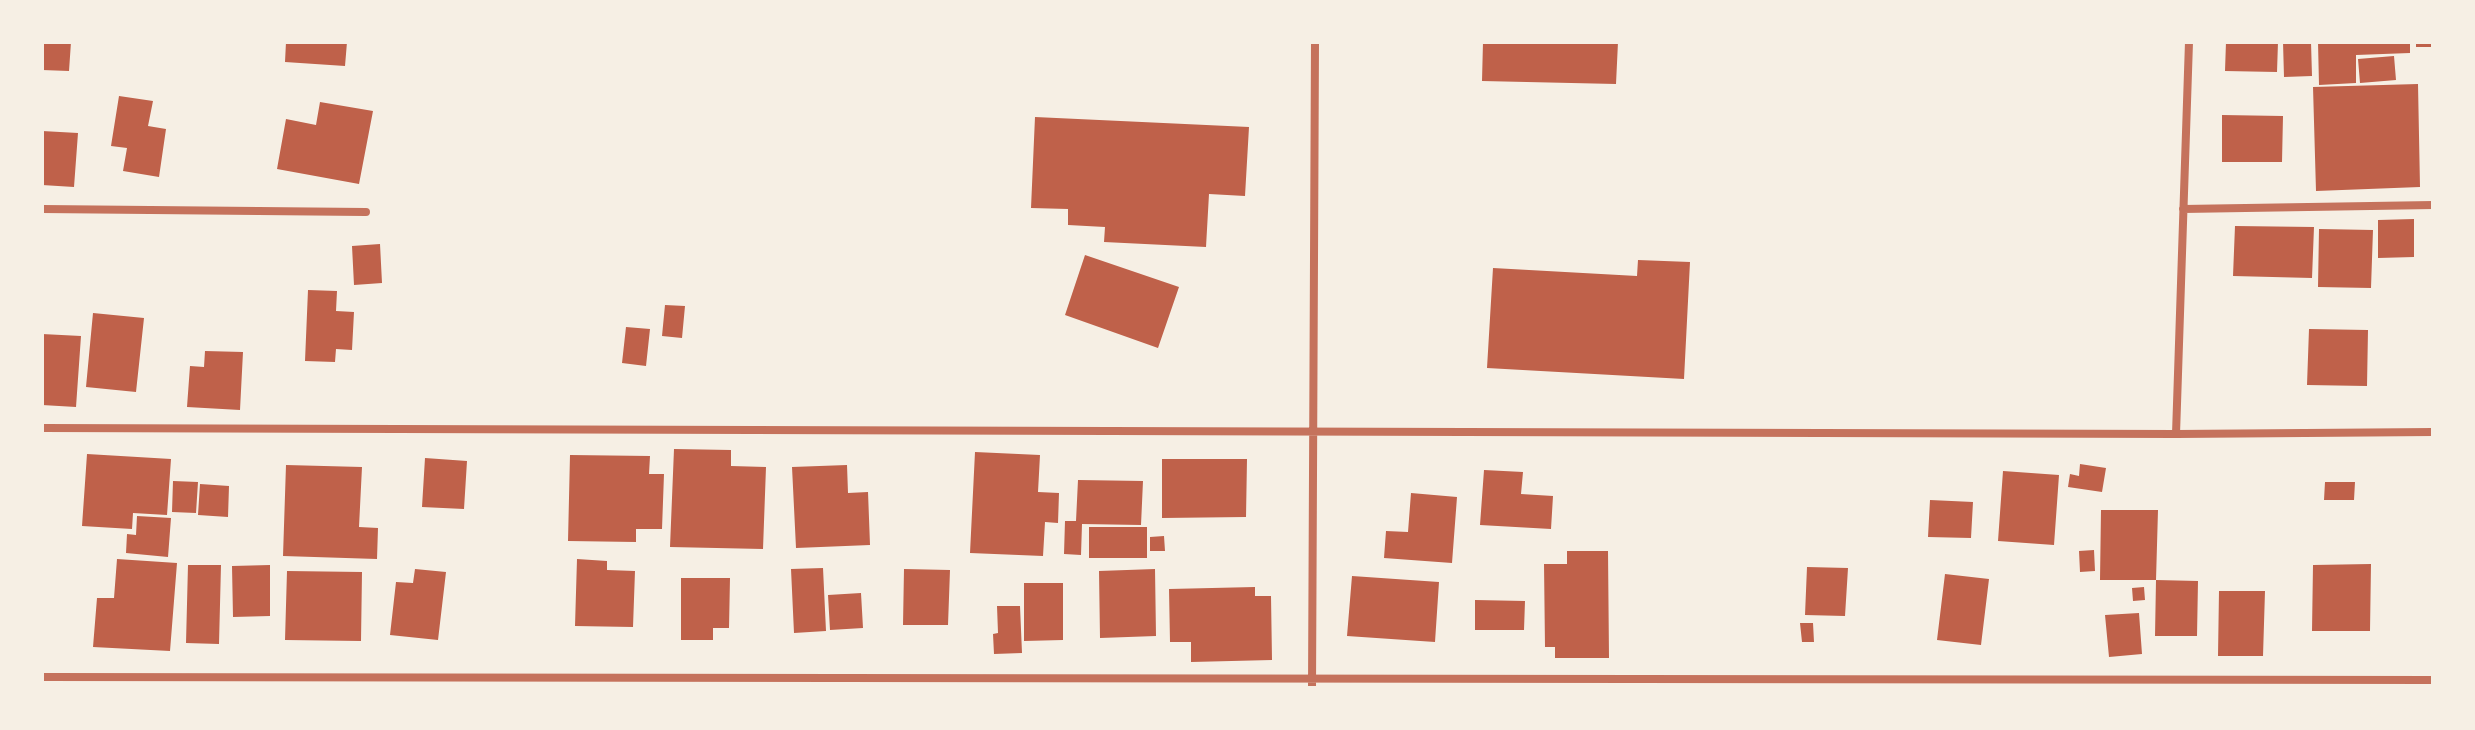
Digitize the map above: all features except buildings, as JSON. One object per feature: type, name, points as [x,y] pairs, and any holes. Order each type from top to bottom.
[{"type":"street","points":[[1312,683],[1315,42]]},
{"type":"street","points":[[2176,434],[2189,42]]},
{"type":"street","points":[[2183,209],[2433,205]]},
{"type":"street","points":[[42,209],[366,212]]},
{"type":"street","points":[[42,428],[2176,434],[2433,432]]},
{"type":"street","points":[[42,677],[1312,683],[2433,680]]}]
